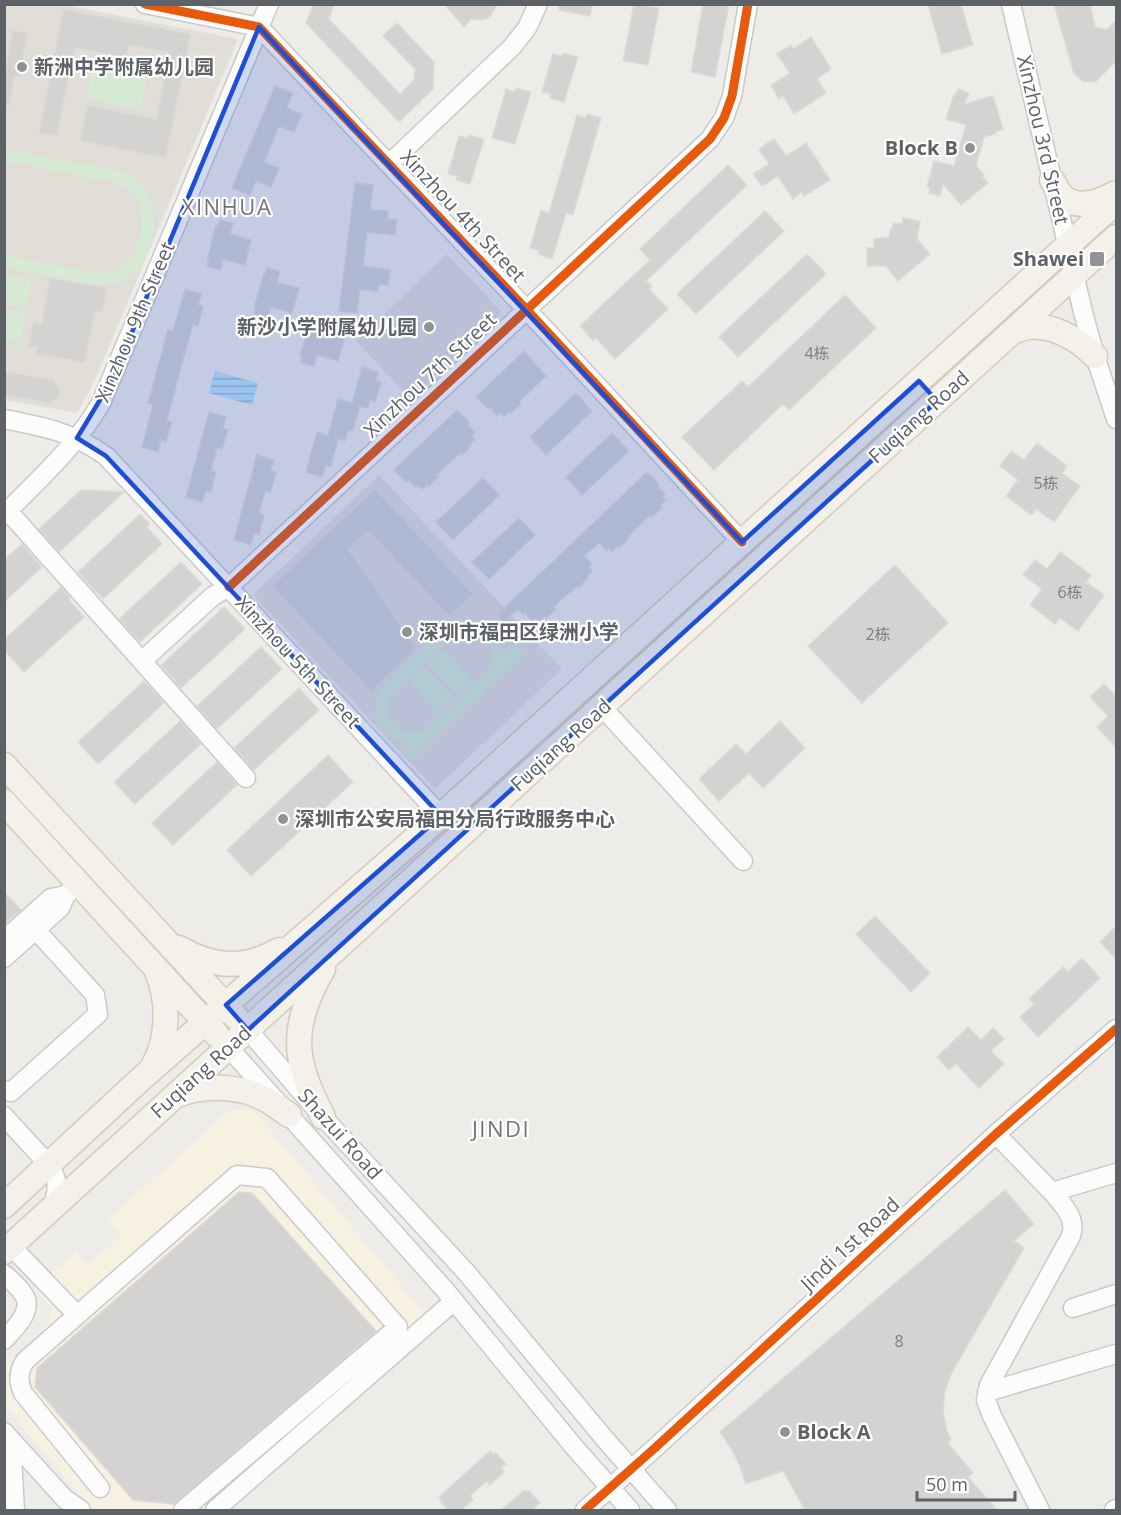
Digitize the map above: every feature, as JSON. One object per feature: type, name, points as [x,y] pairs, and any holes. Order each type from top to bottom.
[{"type":"main road","points":[[1052,180],[1060,194],[1079,203],[1092,203],[1116,193]]},
{"type":"main road","name":"Fuqiang Road","points":[[4,1206],[144,1077],[441,816],[1116,202]]},
{"type":"main road","name":"Fuqiang Road","points":[[8,1249],[1074,276],[1115,243]]},
{"type":"main road","points":[[1014,331],[1027,327],[1057,331],[1084,345],[1095,356]]},
{"type":"main road","points":[[919,381],[938,401]]},
{"type":"main road","name":"Shazui Road","points":[[4,765],[248,1030]]},
{"type":"main road","name":"Shazui Road","points":[[4,802],[72,889],[153,964],[228,1047]]},
{"type":"main road","points":[[164,938],[197,958],[224,965],[244,964],[275,953],[312,930]]},
{"type":"main road","points":[[323,1117],[308,1085],[301,1060],[299,1037],[303,1014],[311,990],[336,949]]},
{"type":"main road","points":[[144,1077],[158,1058],[165,1032],[163,990],[160,977],[153,964]]},
{"type":"main road","points":[[175,1096],[190,1090],[206,1088],[241,1090],[264,1098],[289,1115]]},
{"type":"street","points":[[145,4],[259,27]]},
{"type":"street","name":"Xinzhou 9th Street","points":[[6,513],[77,438],[101,403],[269,4]]},
{"type":"street","points":[[389,164],[512,47],[527,28],[538,4]]},
{"type":"street","name":"Xinzhou 7th Street","points":[[142,661],[213,596],[229,586],[702,147],[718,129],[732,96],[748,4]]},
{"type":"street","name":"Xinzhou 3rd Street","points":[[1011,4],[1074,276],[1095,356],[1116,419]]},
{"type":"street","name":"Xinzhou 4th Street","points":[[259,27],[527,310],[742,542]]},
{"type":"street","name":"Xinzhou 5th Street","points":[[4,419],[46,427],[77,438],[106,456],[441,816]]},
{"type":"street","points":[[6,513],[246,778]]},
{"type":"street","points":[[602,707],[743,861]]},
{"type":"street","points":[[4,958],[60,908],[72,889]]},
{"type":"street","points":[[4,940],[51,898],[72,889]]},
{"type":"street","points":[[4,1090],[11,1092],[98,1014],[95,995],[36,930]]},
{"type":"street","name":"Jindi 1st Road","points":[[585,1510],[996,1134],[1116,1029]]},
{"type":"street","name":"Shazui Road","points":[[248,1030],[323,1117],[466,1272],[667,1510]]},
{"type":"street","name":"Shazui Road","points":[[228,1047],[454,1301],[630,1510]]},
{"type":"street","points":[[4,1116],[55,1173],[57,1192],[51,1210]]},
{"type":"street","points":[[996,1134],[1063,1204],[1073,1221],[1071,1236],[989,1384],[986,1400],[1040,1510]]},
{"type":"street","points":[[1052,1192],[1116,1173]]},
{"type":"street","points":[[100,1488],[23,1393],[19,1373],[25,1361],[237,1175],[267,1178],[398,1327],[183,1510]]},
{"type":"street","points":[[8,1249],[76,1316]]},
{"type":"street","points":[[4,1274],[24,1294],[27,1305],[24,1317],[4,1340]]},
{"type":"street","points":[[1073,1308],[1116,1294]]},
{"type":"street","points":[[215,1510],[454,1301]]},
{"type":"street","points":[[987,1392],[1116,1354]]},
{"type":"street","points":[[8,1436],[15,1510]]},
{"type":"street","points":[[8,1436],[65,1499],[81,1510]]},
{"type":"highlighted area","points":[[259,27],[742,542],[919,381],[937,401],[248,1030],[226,1005],[441,816],[106,456],[77,438],[112,380]]},
{"type":"shaded area","points":[[4,5],[64,5],[238,39],[98,373],[77,413],[5,400]]},
{"type":"shaded area","name":"新沙小学附属幼儿园","points":[[447,254],[502,312],[411,399],[356,341]]},
{"type":"shaded area","name":"深圳市福田区绿洲小学","points":[[379,475],[562,669],[435,789],[253,595]]},
{"type":"shaded area","points":[[231,1109],[254,1111],[426,1315],[203,1510],[95,1510],[88,1505],[5,1406],[5,1366],[49,1324],[52,1307],[35,1288],[75,1251],[88,1265],[121,1236],[108,1220]]},
{"type":"green space","points":[[93,67],[147,77],[140,109],[87,99]]},
{"type":"green space","points":[[5,149],[122,172],[139,183],[149,197],[154,223],[149,250],[143,262],[124,280],[112,284],[92,284],[5,267],[5,255],[87,272],[110,272],[125,265],[135,251],[142,226],[137,201],[120,184],[5,161]]},
{"type":"green space","points":[[4,274],[31,279],[26,307],[5,304]]},
{"type":"green space","points":[[5,309],[25,313],[20,342],[5,339]]},
{"type":"green space","points":[[469,620],[484,624],[499,639],[504,655],[515,645],[523,654],[411,760],[403,752],[410,744],[390,735],[383,728],[379,720],[377,702],[387,682],[450,623]],"holes":[[[470,631],[483,637],[491,648],[489,669],[430,726],[412,732],[397,727],[389,714],[391,695],[456,634]]]},
{"type":"green space","points":[[443,649],[473,680],[457,695],[428,664]]},
{"type":"green space","points":[[424,666],[454,698],[438,713],[409,681]]},
{"type":"water","points":[[215,371],[258,383],[252,405],[209,393]]},
{"type":"building","points":[[314,4],[334,4],[329,19],[400,94],[414,80],[415,69],[383,36],[397,23],[434,62],[433,89],[399,122],[306,23]]},
{"type":"building","points":[[444,4],[497,4],[487,18],[471,19],[464,27]]},
{"type":"building","points":[[559,4],[592,4],[590,16],[559,10]]},
{"type":"building","points":[[634,4],[659,8],[648,65],[623,61]]},
{"type":"building","points":[[703,4],[729,4],[715,77],[691,72]]},
{"type":"building","points":[[928,4],[961,4],[973,45],[942,54]]},
{"type":"building","points":[[1054,4],[1090,4],[1095,27],[1107,30],[1116,21],[1116,61],[1095,82],[1083,81],[1074,74]]},
{"type":"building","points":[[63,9],[191,34],[166,158],[80,141],[87,105],[156,119],[169,53],[129,45],[127,58],[75,48],[57,136],[39,133]]},
{"type":"building","points":[[13,30],[28,33],[19,78],[15,77],[9,106],[4,106],[4,65],[6,65]]},
{"type":"building","points":[[811,37],[831,69],[817,79],[826,93],[794,114],[783,96],[779,99],[771,85],[790,73],[777,54],[791,45],[793,49]]},
{"type":"building","points":[[563,53],[578,57],[564,102],[550,98],[551,94],[542,92],[553,54],[562,56]]},
{"type":"building","points":[[275,86],[293,93],[287,108],[302,114],[294,132],[279,126],[264,162],[279,168],[271,187],[256,181],[250,195],[232,188]]},
{"type":"building","points":[[516,88],[531,92],[515,144],[492,138],[506,89],[515,92]]},
{"type":"building","name":"Block B","points":[[958,89],[969,93],[965,104],[993,96],[1003,129],[984,137],[976,166],[988,183],[961,205],[943,184],[940,196],[929,193],[930,187],[927,187],[934,161],[954,166],[966,125],[946,119],[954,94]]},
{"type":"building","points":[[587,114],[601,118],[573,215],[566,213],[552,259],[530,248],[541,210],[549,213],[577,115],[586,118]]},
{"type":"building","points":[[469,135],[484,139],[470,184],[456,180],[457,176],[448,174],[459,136],[468,138]]},
{"type":"building","points":[[774,139],[786,156],[806,143],[830,180],[804,196],[802,192],[793,199],[778,176],[762,186],[753,174],[769,164],[759,149]]},
{"type":"building","points":[[728,165],[747,185],[646,281],[652,286],[649,289],[668,309],[615,359],[596,338],[593,341],[580,326],[650,260],[640,249]]},
{"type":"building","points":[[355,183],[373,185],[370,209],[388,211],[387,219],[397,220],[395,235],[367,232],[363,266],[390,270],[388,285],[379,284],[378,292],[360,289],[357,313],[339,311]]},
{"type":"building","points":[[765,211],[784,231],[696,314],[677,294]]},
{"type":"building","points":[[903,218],[920,221],[917,239],[930,254],[898,281],[886,266],[867,266],[867,248],[874,248],[874,239],[889,237],[893,223],[902,224]]},
{"type":"building","points":[[220,220],[233,223],[230,234],[251,240],[245,265],[223,259],[220,270],[207,266],[216,225],[218,226]]},
{"type":"building","points":[[807,254],[826,274],[738,357],[719,337]]},
{"type":"building","points":[[267,268],[280,271],[277,283],[299,288],[292,313],[271,307],[268,318],[254,314]]},
{"type":"building","points":[[50,278],[107,288],[103,312],[95,311],[85,363],[35,354],[37,347],[29,346],[33,322],[41,324]]},
{"type":"building","points":[[185,289],[202,294],[198,305],[203,306],[198,326],[193,325],[181,367],[167,420],[172,422],[166,442],[161,440],[158,452],[142,447],[153,405],[148,403],[168,330],[173,331]]},
{"type":"building","points":[[845,295],[876,328],[789,410],[783,404],[714,470],[682,437],[742,381],[748,387]]},
{"type":"building","points":[[313,316],[326,320],[323,331],[345,337],[338,361],[317,355],[314,366],[301,363],[302,357],[300,356]]},
{"type":"building","points":[[524,351],[546,376],[511,413],[509,411],[504,417],[500,413],[497,416],[490,407],[488,409],[476,397]]},
{"type":"building","points":[[362,367],[378,372],[376,380],[381,382],[375,402],[370,400],[368,408],[360,406],[353,431],[348,430],[345,441],[338,439],[331,467],[326,465],[322,477],[306,472],[317,432],[328,436],[338,399],[352,403]]},
{"type":"building","points":[[4,371],[53,380],[60,388],[60,395],[48,403],[4,395]]},
{"type":"building","points":[[576,393],[592,411],[546,455],[530,437]]},
{"type":"building","points":[[457,410],[475,432],[472,435],[475,439],[470,444],[471,446],[447,465],[429,486],[428,484],[422,489],[418,486],[416,488],[408,480],[406,482],[394,470]]},
{"type":"building","points":[[209,412],[226,417],[223,428],[228,430],[222,449],[217,448],[211,471],[216,472],[211,492],[206,491],[202,502],[186,497]]},
{"type":"building","points":[[612,433],[629,451],[582,495],[566,477]]},
{"type":"building","points":[[1037,443],[1067,466],[1062,473],[1080,486],[1054,522],[1036,509],[1031,515],[1006,496],[1018,480],[1000,466],[1011,451],[1024,460]]},
{"type":"building","points":[[257,455],[274,460],[271,471],[276,472],[270,492],[265,491],[259,513],[264,515],[259,535],[254,533],[251,545],[234,540]]},
{"type":"building","points":[[647,472],[665,494],[662,497],[666,500],[660,506],[662,508],[652,517],[650,515],[619,548],[618,546],[612,552],[599,543],[584,556],[592,564],[589,567],[592,571],[587,576],[588,578],[560,601],[554,607],[556,609],[546,618],[545,616],[539,622],[535,618],[532,621],[525,612],[523,614],[518,609],[503,622],[497,615]]},
{"type":"building","points":[[483,478],[499,495],[453,540],[436,522]]},
{"type":"building","points":[[375,489],[473,594],[449,616],[368,530],[348,549],[416,648],[371,691],[272,586]]},
{"type":"building","points":[[81,490],[124,492],[59,552],[39,529]]},
{"type":"building","points":[[140,514],[150,524],[147,527],[162,544],[103,599],[78,572]]},
{"type":"building","points":[[519,518],[535,535],[489,579],[472,562]]},
{"type":"building","points":[[22,544],[42,567],[4,602],[4,560]]},
{"type":"building","points":[[1060,552],[1091,575],[1086,582],[1104,595],[1078,631],[1060,618],[1055,624],[1030,605],[1042,589],[1023,575],[1035,560],[1047,569]]},
{"type":"building","points":[[181,562],[202,584],[140,642],[119,619]]},
{"type":"building","points":[[895,565],[948,623],[862,703],[808,646]]},
{"type":"building","points":[[61,587],[84,617],[24,672],[4,650],[4,640]]},
{"type":"building","points":[[224,607],[245,629],[181,688],[161,665]]},
{"type":"building","points":[[261,647],[282,669],[217,729],[197,706]]},
{"type":"building","points":[[144,681],[164,703],[98,764],[78,742]]},
{"type":"building","points":[[1104,684],[1116,696],[1116,747],[1097,727],[1108,716],[1090,697]]},
{"type":"building","points":[[299,688],[319,710],[254,770],[234,748]]},
{"type":"building","points":[[180,721],[201,744],[135,804],[114,782]]},
{"type":"building","points":[[780,721],[805,748],[763,788],[749,773],[719,801],[699,779],[736,744],[746,754]]},
{"type":"building","points":[[328,755],[353,782],[251,876],[227,850]]},
{"type":"building","points":[[217,762],[237,785],[173,845],[152,823]]},
{"type":"building","points":[[4,892],[21,910],[4,924]]},
{"type":"building","points":[[875,916],[930,973],[911,992],[856,934]]},
{"type":"building","points":[[1116,926],[1116,959],[1100,942]]},
{"type":"building","points":[[1082,958],[1100,978],[1038,1037],[1020,1017],[1034,1004],[1029,999],[1063,967],[1068,972]]},
{"type":"building","points":[[968,1027],[981,1040],[993,1028],[1004,1039],[991,1051],[1004,1064],[979,1088],[956,1064],[949,1070],[937,1057]]},
{"type":"building","points":[[1005,1190],[1034,1224],[1014,1241],[1024,1248],[952,1372],[945,1391],[943,1411],[951,1440],[948,1443],[973,1473],[968,1477],[997,1510],[805,1510],[783,1471],[746,1484],[732,1450],[720,1432]]},
{"type":"building","points":[[239,1192],[252,1193],[376,1331],[174,1504],[133,1500],[35,1387],[37,1368]]},
{"type":"building","points":[[490,1451],[493,1454],[495,1452],[506,1464],[501,1468],[504,1472],[490,1485],[487,1481],[470,1496],[473,1500],[461,1510],[448,1510],[439,1497]]},
{"type":"building","points":[[525,1490],[529,1491],[540,1503],[532,1510],[501,1510]]},
{"type":"cycle path","points":[[145,4],[259,27],[527,310],[742,542]]},
{"type":"cycle path","points":[[229,587],[710,139],[724,118],[732,96],[748,4]]},
{"type":"cycle path","points":[[585,1510],[996,1134],[1116,1029]]},
{"type":"place","name":"新洲中学附属幼儿园","points":[[22,67]]},
{"type":"place","name":"Block B","points":[[970,148]]},
{"type":"place","name":"Shawei","points":[[1097,259]]},
{"type":"place","name":"新沙小学附属幼儿园","points":[[429,327]]},
{"type":"place","name":"深圳市福田区绿洲小学","points":[[407,632]]},
{"type":"place","name":"深圳市公安局福田分局行政服务中心","points":[[283,819]]},
{"type":"place","name":"Block A","points":[[785,1432]]},
{"type":"district","name":"XINHUA","points":[[227,207]]},
{"type":"district","name":"JINDI","points":[[501,1129]]}]
